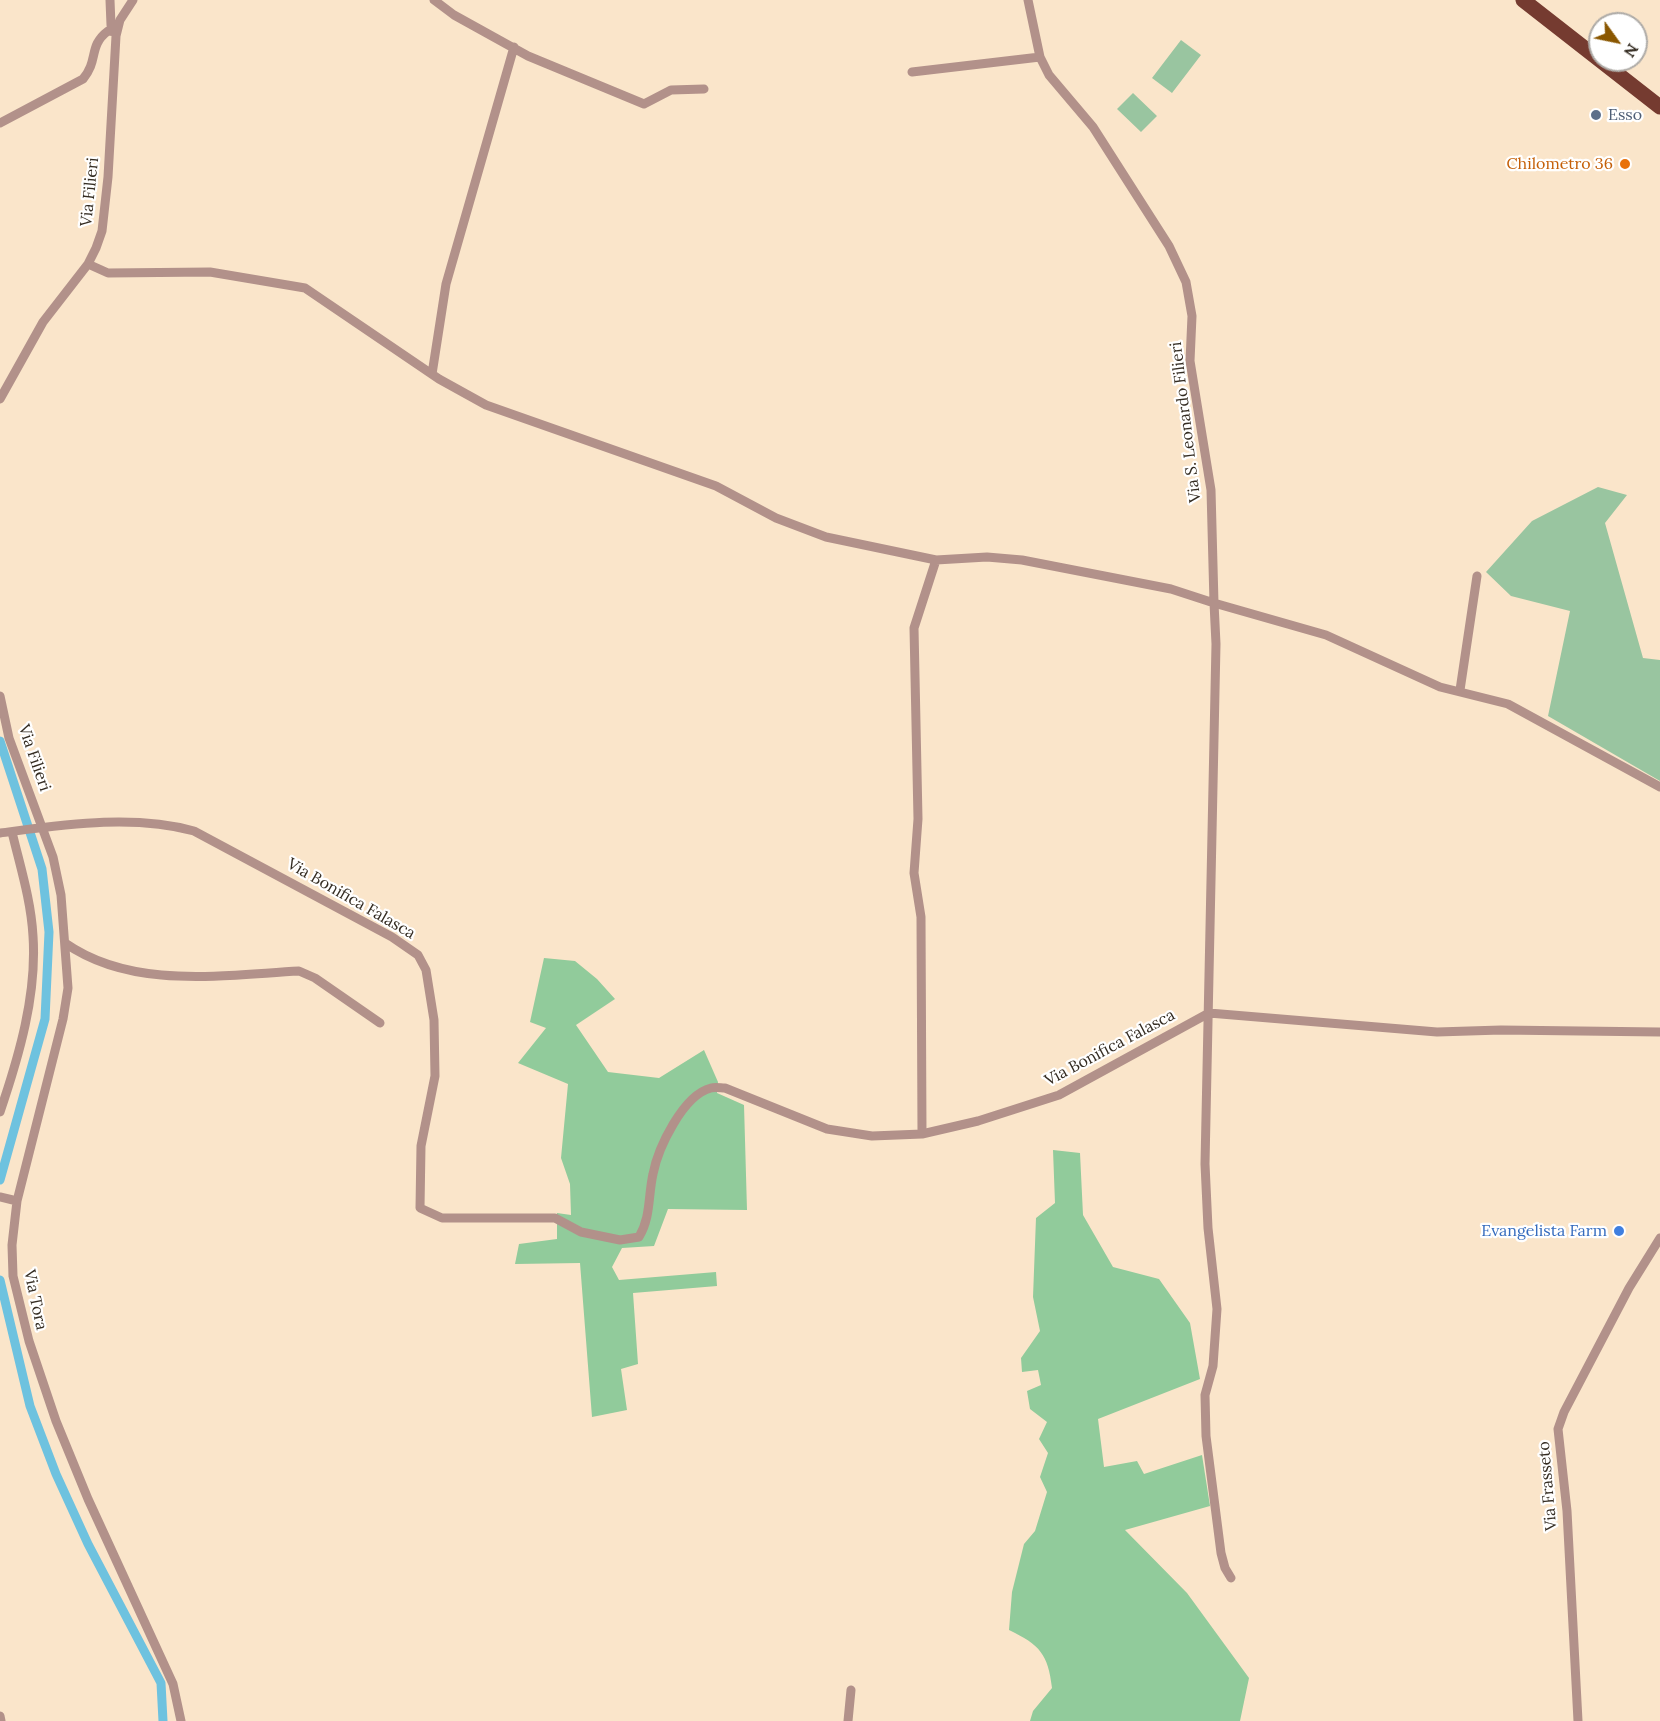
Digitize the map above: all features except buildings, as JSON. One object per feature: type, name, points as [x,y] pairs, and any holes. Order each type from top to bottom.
[{"type":"highway","points":[[1523,0],[1660,107]]},
{"type":"street","points":[[110,0],[111,25],[117,32]]},
{"type":"street","name":"Via Filieri","points":[[0,399],[42,322],[88,264],[102,231],[117,32],[120,20],[133,0]]},
{"type":"street","points":[[434,0],[454,15],[555,69],[644,104],[671,90],[704,89]]},
{"type":"street","name":"Via S. Leonardo Filieri","points":[[1028,0],[1040,57],[1049,75],[1093,127],[1169,246],[1176,258],[1190,298],[1190,361],[1211,490],[1216,644],[1205,1164],[1208,1228],[1217,1309],[1213,1366],[1205,1395],[1205,1415],[1221,1553],[1225,1568],[1231,1578]]},
{"type":"street","points":[[0,123],[83,79],[93,68],[96,45],[108,32],[117,32]]},
{"type":"street","points":[[432,374],[446,284],[514,47]]},
{"type":"street","points":[[912,72],[1040,57]]},
{"type":"street","points":[[88,264],[108,273],[210,272],[305,288],[432,374],[486,405],[717,486],[776,518],[826,537],[936,560],[987,557],[1022,560],[1171,589],[1326,635],[1440,687],[1460,690],[1508,704],[1660,787]]},
{"type":"street","points":[[922,1134],[921,917],[914,873],[918,819],[915,628],[936,560]]},
{"type":"street","points":[[1460,690],[1477,576]]},
{"type":"street","name":"Via Filieri","points":[[0,696],[9,738],[40,828]]},
{"type":"street","name":"Via Bonifica Falasca","points":[[40,828],[166,823],[194,831],[392,937],[417,955],[426,970],[434,1020],[435,1076],[421,1146],[418,1186],[420,1208],[428,1214],[442,1218],[555,1218],[581,1232],[620,1240],[639,1237],[647,1223],[653,1174],[664,1141],[694,1098],[711,1088],[725,1088],[827,1129],[872,1136],[922,1134],[978,1121],[1059,1095],[1209,1013]]},
{"type":"street","points":[[0,833],[40,828]]},
{"type":"street","name":"Via Tora","points":[[40,828],[61,895],[68,988],[63,1019],[15,1201],[12,1245],[13,1276],[29,1341],[56,1421],[88,1499],[173,1684],[182,1721]]},
{"type":"street","points":[[0,1112],[17,1057],[33,979],[30,906],[15,831]]},
{"type":"street","points":[[65,943],[95,961],[162,976],[299,970],[315,978],[380,1023]]},
{"type":"street","points":[[1209,1013],[1437,1032],[1501,1029],[1660,1032]]},
{"type":"street","points":[[0,1197],[15,1201]]},
{"type":"street","name":"Via Frasseto","points":[[1578,1721],[1567,1511],[1558,1429],[1563,1412],[1629,1288],[1660,1238]]},
{"type":"street","points":[[849,1721],[852,1690]]},
{"type":"street","points":[[0,1716],[1,1721]]},
{"type":"green space","points":[[1181,40],[1201,55],[1172,93],[1152,78]]},
{"type":"green space","points":[[1133,93],[1157,116],[1141,132],[1117,109]]},
{"type":"green space","points":[[1598,487],[1627,495],[1605,523],[1643,658],[1660,660],[1660,781],[1548,716],[1570,611],[1511,596],[1486,572],[1532,521]]},
{"type":"green space","points":[[544,958],[575,961],[597,979],[615,999],[576,1025],[608,1072],[659,1078],[704,1050],[718,1082],[717,1093],[744,1105],[747,1210],[668,1209],[654,1246],[622,1248],[612,1267],[619,1280],[716,1272],[717,1286],[633,1293],[638,1364],[621,1369],[627,1410],[592,1417],[580,1263],[515,1264],[519,1244],[557,1239],[557,1213],[571,1215],[570,1184],[561,1158],[568,1084],[518,1063],[546,1028],[530,1022]]},
{"type":"green space","points":[[1053,1150],[1080,1153],[1083,1215],[1113,1267],[1159,1279],[1190,1323],[1200,1379],[1098,1419],[1104,1467],[1137,1461],[1144,1474],[1202,1455],[1210,1506],[1125,1530],[1187,1593],[1249,1678],[1240,1721],[1030,1721],[1033,1711],[1052,1688],[1048,1667],[1041,1652],[1035,1646],[1009,1630],[1012,1592],[1024,1544],[1035,1531],[1047,1492],[1040,1477],[1048,1453],[1039,1439],[1047,1422],[1030,1409],[1027,1391],[1041,1385],[1038,1370],[1022,1372],[1021,1358],[1040,1331],[1033,1297],[1036,1218],[1055,1203]]},
{"type":"waterway","points":[[0,741],[42,869],[49,932],[45,1019],[0,1180]]},
{"type":"waterway","points":[[0,1280],[30,1406],[56,1474],[88,1544],[161,1683],[163,1721]]},
{"type":"place","name":"Esso","points":[[1596,115]]},
{"type":"place","name":"Chilometro 36","points":[[1625,164]]},
{"type":"place","name":"Evangelista Farm","points":[[1619,1231]]}]
